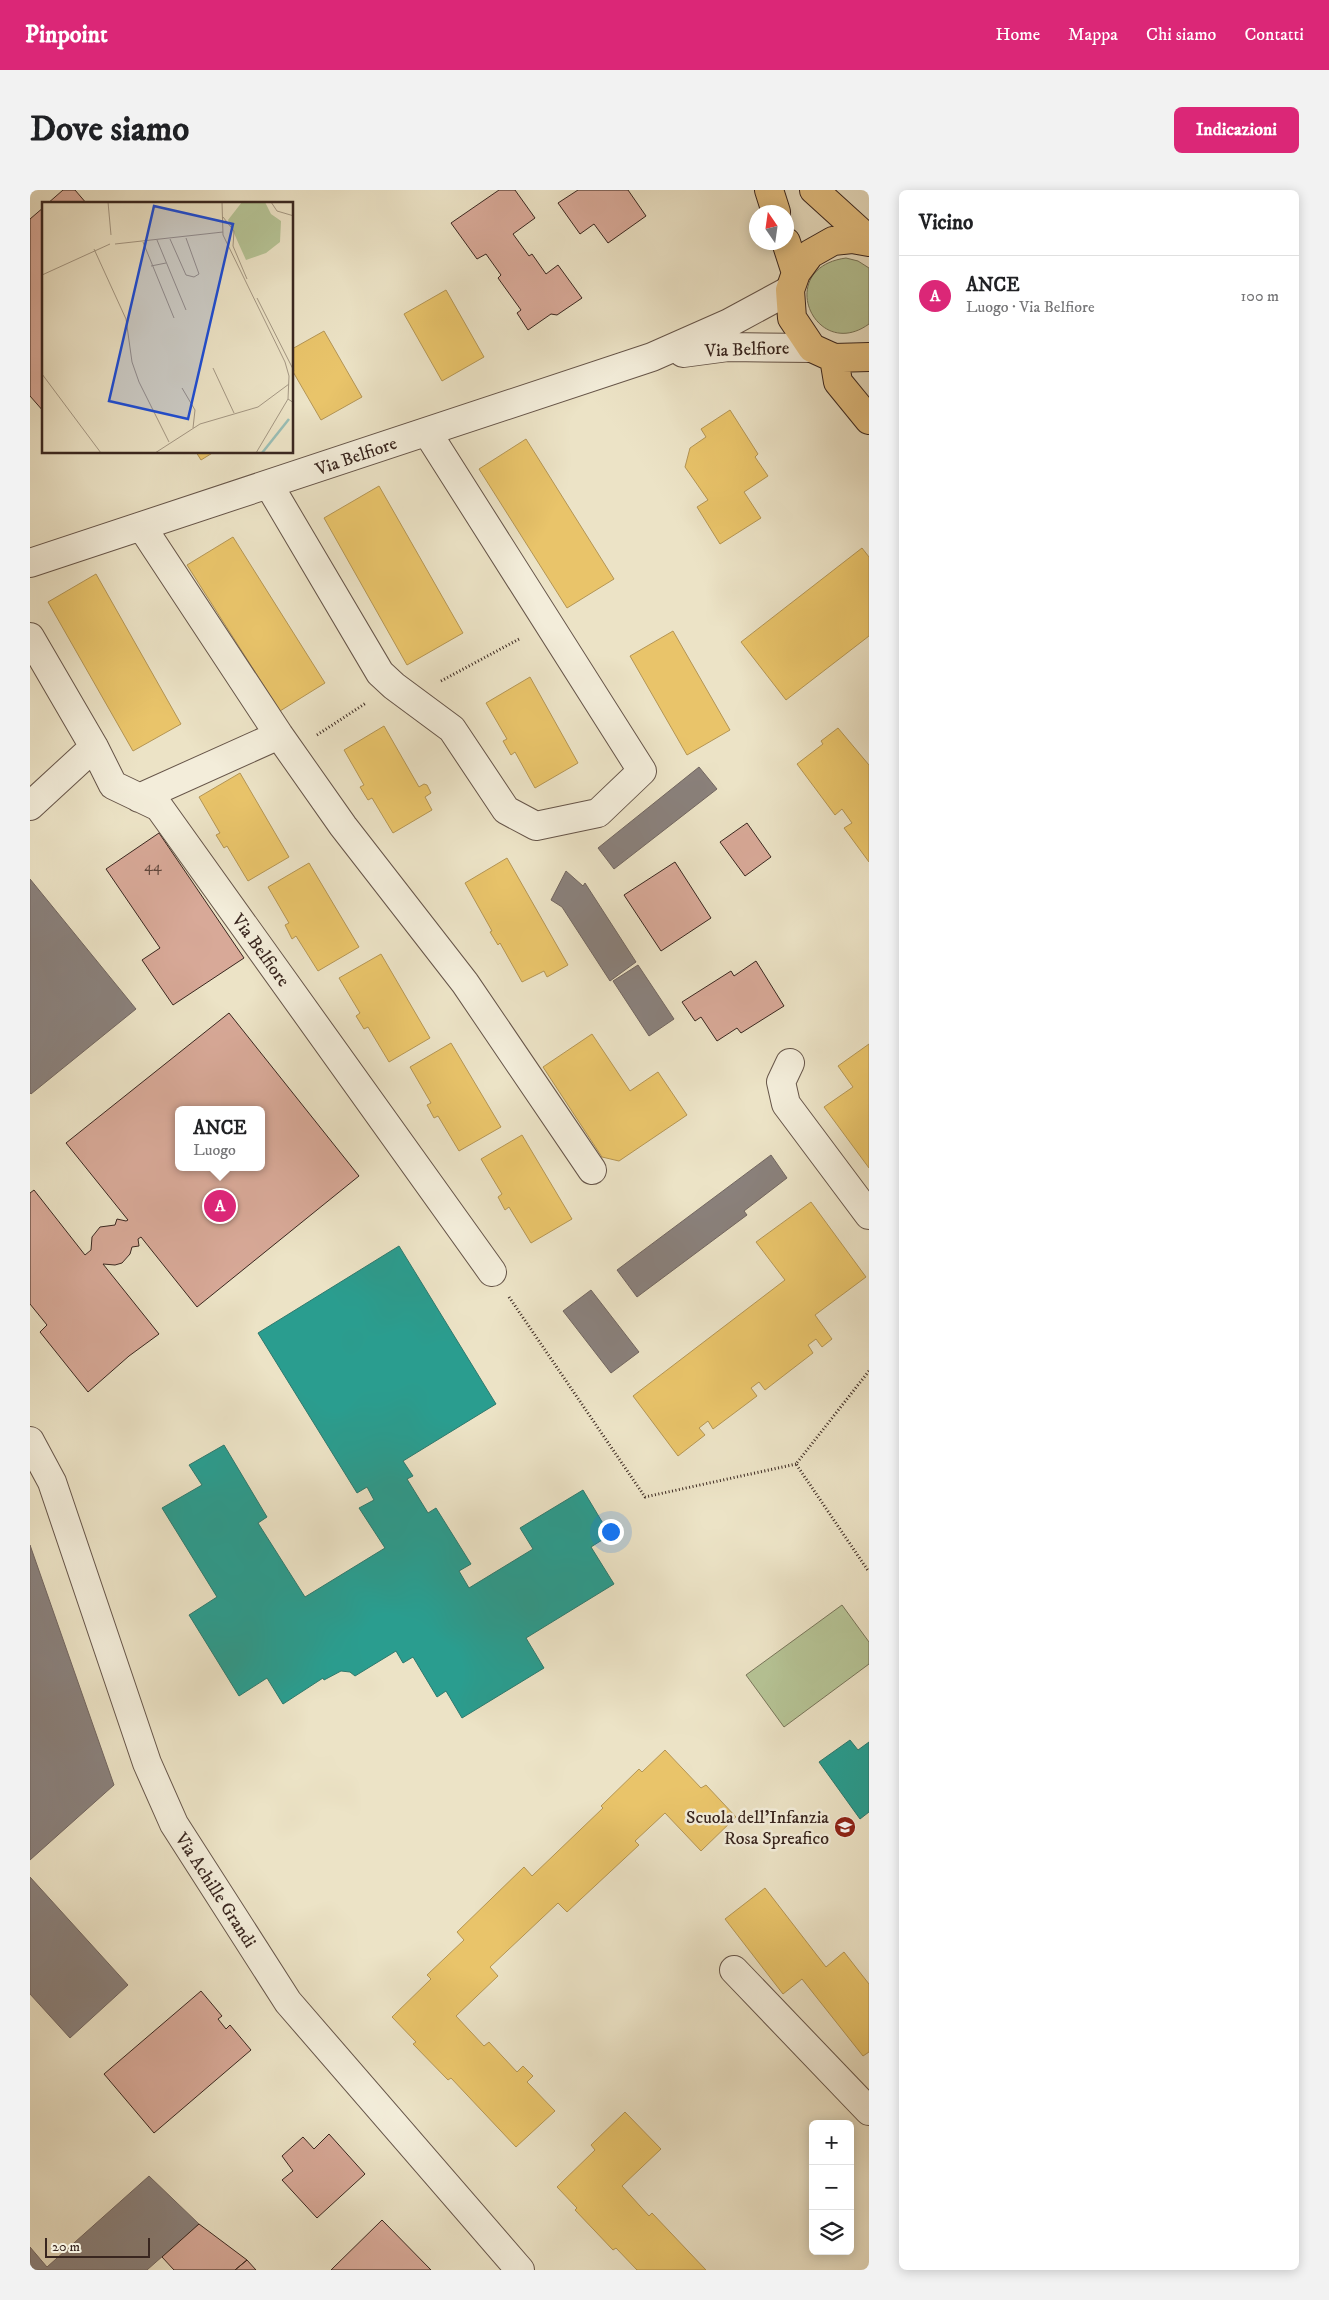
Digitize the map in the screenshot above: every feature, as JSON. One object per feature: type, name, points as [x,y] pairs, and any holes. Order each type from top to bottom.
[{"type":"main road","points":[[768,190],[773,205]]},
{"type":"main road","points":[[814,190],[869,241]]},
{"type":"main road","points":[[793,281],[810,254],[833,241],[852,239],[869,241]]},
{"type":"main road","points":[[787,250],[793,281],[792,318],[823,353],[838,382],[869,420]]},
{"type":"main road","points":[[823,353],[869,357]]},
{"type":"street","name":"Via Belfiore","points":[[30,564],[652,357],[729,323],[793,281]]},
{"type":"street","name":"Via Belfiore","points":[[652,357],[728,347],[823,353]]},
{"type":"street","points":[[269,485],[380,673],[452,729],[506,810],[536,826],[598,813],[642,771],[427,432]]},
{"type":"street","points":[[142,527],[285,743],[343,826],[465,983],[592,1170]]},
{"type":"street","name":"Via Belfiore","points":[[30,637],[94,747],[113,785],[159,807],[492,1272]]},
{"type":"street","points":[[139,798],[285,743]]},
{"type":"street","points":[[30,806],[94,747]]},
{"type":"street","points":[[790,1063],[781,1082],[786,1104],[869,1215]]},
{"type":"street","name":"Via Achille Grandi","points":[[30,1441],[52,1482],[147,1763],[174,1824],[288,2002],[520,2270]]},
{"type":"street","points":[[734,1970],[869,2110]]},
{"type":"path","points":[[285,743],[402,692],[548,623]]},
{"type":"path","points":[[492,1272],[645,1497],[796,1464],[869,1371]]},
{"type":"path","points":[[796,1464],[869,1572]]},
{"type":"green space","points":[[846,258],[858,261],[869,268],[869,324],[850,333],[832,332],[819,323],[810,309],[807,294],[811,278],[824,265]]},
{"type":"green space","points":[[842,1605],[869,1642],[869,1664],[784,1727],[746,1675]]},
{"type":"building: Abitazioni","points":[[446,290],[484,357],[442,381],[404,314]]},
{"type":"building: Abitazioni","points":[[324,331],[362,397],[321,420],[294,373],[294,348]]},
{"type":"building: Abitazioni","points":[[730,410],[758,454],[755,457],[768,476],[744,492],[761,518],[720,544],[697,507],[708,500],[685,467],[690,448],[706,437],[701,429]]},
{"type":"building: Abitazioni","points":[[526,439],[614,579],[567,608],[479,469]]},
{"type":"building: Abitazioni","points":[[197,454],[211,454],[201,460]]},
{"type":"building: Abitazioni","points":[[379,486],[463,633],[407,665],[324,518]]},
{"type":"building: Abitazioni","points":[[233,537],[325,683],[280,711],[187,565]]},
{"type":"building: Abitazioni","points":[[862,548],[869,557],[869,636],[786,700],[741,642]]},
{"type":"building: Abitazioni","points":[[96,574],[181,724],[133,751],[48,602]]},
{"type":"building: Abitazioni","points":[[673,631],[730,730],[687,755],[630,656]]},
{"type":"building: Abitazioni","points":[[530,677],[578,763],[535,788],[515,752],[511,755],[503,741],[507,739],[486,703]]},
{"type":"building: Abitazioni","points":[[384,726],[419,787],[424,784],[427,785],[431,793],[425,797],[432,810],[393,833],[372,798],[368,800],[360,787],[364,785],[344,750]]},
{"type":"building: Abitazioni","points":[[838,728],[869,765],[869,862],[844,828],[852,823],[842,809],[835,815],[797,764],[823,744],[821,741]]},
{"type":"building: Abitazioni","points":[[240,773],[289,857],[248,881],[227,846],[224,848],[216,835],[220,833],[199,797]]},
{"type":"building: Abitazioni","points":[[507,858],[568,965],[547,977],[544,971],[522,982],[500,943],[498,945],[490,932],[492,931],[465,883]]},
{"type":"building: Abitazioni","points":[[309,863],[359,947],[318,971],[296,936],[292,939],[285,925],[289,923],[268,887]]},
{"type":"building: Abitazioni","points":[[381,954],[430,1038],[389,1062],[368,1027],[364,1029],[356,1016],[360,1013],[339,978]]},
{"type":"building: Abitazioni","points":[[592,1034],[630,1091],[658,1072],[687,1115],[619,1161],[602,1157],[543,1067]]},
{"type":"building: Abitazioni","points":[[451,1043],[501,1127],[459,1151],[438,1116],[434,1118],[427,1105],[431,1103],[410,1067]]},
{"type":"building: Abitazioni","points":[[869,1044],[869,1168],[824,1107],[853,1087],[838,1066]]},
{"type":"building: Abitazioni","points":[[522,1135],[572,1219],[531,1243],[509,1207],[505,1210],[498,1197],[502,1194],[481,1159]]},
{"type":"building: Abitazioni","points":[[811,1202],[866,1277],[815,1315],[832,1339],[822,1347],[816,1339],[808,1345],[813,1353],[765,1390],[759,1382],[751,1388],[757,1396],[713,1429],[708,1421],[699,1428],[705,1435],[678,1456],[633,1396],[785,1280],[756,1242]]},
{"type":"building: Abitazioni","points":[[665,1750],[701,1788],[706,1785],[736,1817],[701,1851],[665,1813],[635,1841],[639,1845],[567,1912],[558,1903],[490,1967],[498,1976],[456,2016],[484,2046],[489,2042],[517,2072],[523,2066],[533,2076],[527,2082],[555,2111],[516,2147],[451,2078],[448,2080],[413,2044],[416,2042],[392,2017],[431,1979],[427,1975],[464,1940],[457,1932],[524,1867],[532,1876],[603,1808],[601,1806],[639,1769],[642,1772]]},
{"type":"building: Abitazioni","points":[[765,1888],[826,1967],[844,1952],[869,1984],[869,2052],[863,2056],[802,1979],[783,1994],[725,1919]]},
{"type":"building: Abitazioni","points":[[625,2112],[661,2149],[622,2186],[649,2216],[652,2213],[706,2270],[637,2270],[616,2248],[613,2250],[575,2210],[577,2208],[557,2187],[595,2150],[591,2145]]},
{"type":"building: Scuole","points":[[399,1246],[496,1404],[403,1461],[413,1476],[407,1479],[428,1513],[436,1508],[471,1564],[459,1571],[469,1588],[533,1549],[520,1528],[583,1490],[610,1535],[591,1547],[614,1584],[526,1638],[544,1668],[462,1718],[446,1691],[437,1697],[413,1657],[403,1663],[396,1651],[355,1676],[350,1672],[341,1671],[324,1680],[323,1678],[283,1704],[267,1678],[239,1696],[189,1615],[217,1597],[162,1508],[202,1485],[189,1465],[224,1445],[267,1517],[258,1523],[305,1597],[385,1548],[359,1508],[374,1500],[367,1487],[357,1493],[258,1333]]},
{"type":"building: Scuole","points":[[850,1740],[858,1750],[869,1742],[869,1812],[860,1819],[819,1762]]},
{"type":"building: Industria","points":[[699,767],[717,789],[614,869],[598,848]]},
{"type":"building: Industria","points":[[566,871],[583,886],[585,883],[636,962],[610,981],[562,907],[551,900]]},
{"type":"building: Industria","points":[[30,879],[136,1009],[31,1094],[30,1093]]},
{"type":"building: Industria","points":[[638,965],[674,1019],[649,1036],[613,981]]},
{"type":"building: Industria","points":[[771,1155],[787,1178],[744,1211],[747,1215],[637,1297],[617,1270]]},
{"type":"building: Industria","points":[[591,1290],[639,1352],[611,1373],[563,1311]]},
{"type":"building: Industria","points":[[30,1545],[114,1785],[30,1860]]},
{"type":"building: Industria","points":[[30,1877],[128,1985],[70,2038],[30,1994]]},
{"type":"building: Industria","points":[[149,2176],[199,2224],[147,2270],[30,2270],[30,2247],[47,2267]]},
{"type":"building: Altro","points":[[63,190],[75,190],[85,202],[49,202]]},
{"type":"building: Altro","points":[[499,190],[515,190],[535,218],[513,234],[529,256],[532,254],[546,274],[558,265],[582,298],[557,315],[551,314],[528,330],[517,313],[521,310],[498,278],[501,275],[486,254],[477,259],[451,223]]},
{"type":"building: Altro","points":[[578,190],[628,190],[646,216],[608,243],[594,224],[580,234],[558,203]]},
{"type":"building: Altro","points":[[42,209],[42,410],[30,396],[30,219]]},
{"type":"building: Altro","points":[[747,823],[771,857],[745,876],[720,842]]},
{"type":"building: Altro","points":[[159,833],[244,958],[173,1005],[142,960],[160,948],[106,869]]},
{"type":"building: Altro","points":[[675,862],[711,918],[661,951],[624,895]]},
{"type":"building: Altro","points":[[756,961],[784,1006],[741,1033],[737,1028],[717,1041],[701,1017],[695,1021],[682,1002],[731,971],[734,976]]},
{"type":"building: Altro","points":[[229,1013],[359,1176],[197,1307],[141,1237],[138,1239],[139,1246],[132,1247],[130,1254],[122,1263],[115,1265],[103,1264],[159,1334],[129,1356],[88,1392],[40,1332],[47,1325],[30,1304],[30,1193],[34,1190],[85,1255],[91,1250],[92,1237],[100,1227],[115,1225],[117,1219],[128,1220],[66,1143]]},
{"type":"building: Altro","points":[[201,1991],[222,2016],[218,2019],[226,2029],[230,2025],[251,2050],[154,2133],[104,2074]]},
{"type":"building: Altro","points":[[329,2134],[365,2174],[317,2218],[282,2180],[293,2171],[282,2156],[303,2137],[314,2149]]},
{"type":"building: Altro","points":[[382,2220],[431,2270],[331,2270]]},
{"type":"building: Altro","points":[[199,2224],[247,2260],[235,2270],[174,2270],[162,2257]]},
{"type":"building: Altro","points":[[247,2260],[256,2270],[235,2270]]},
{"type":"place","name":"ANCE","points":[[220,1206]]},
{"type":"place","name":"Scuola dell’Infanzia Rosa Spreafico","points":[[845,1827]]}]
